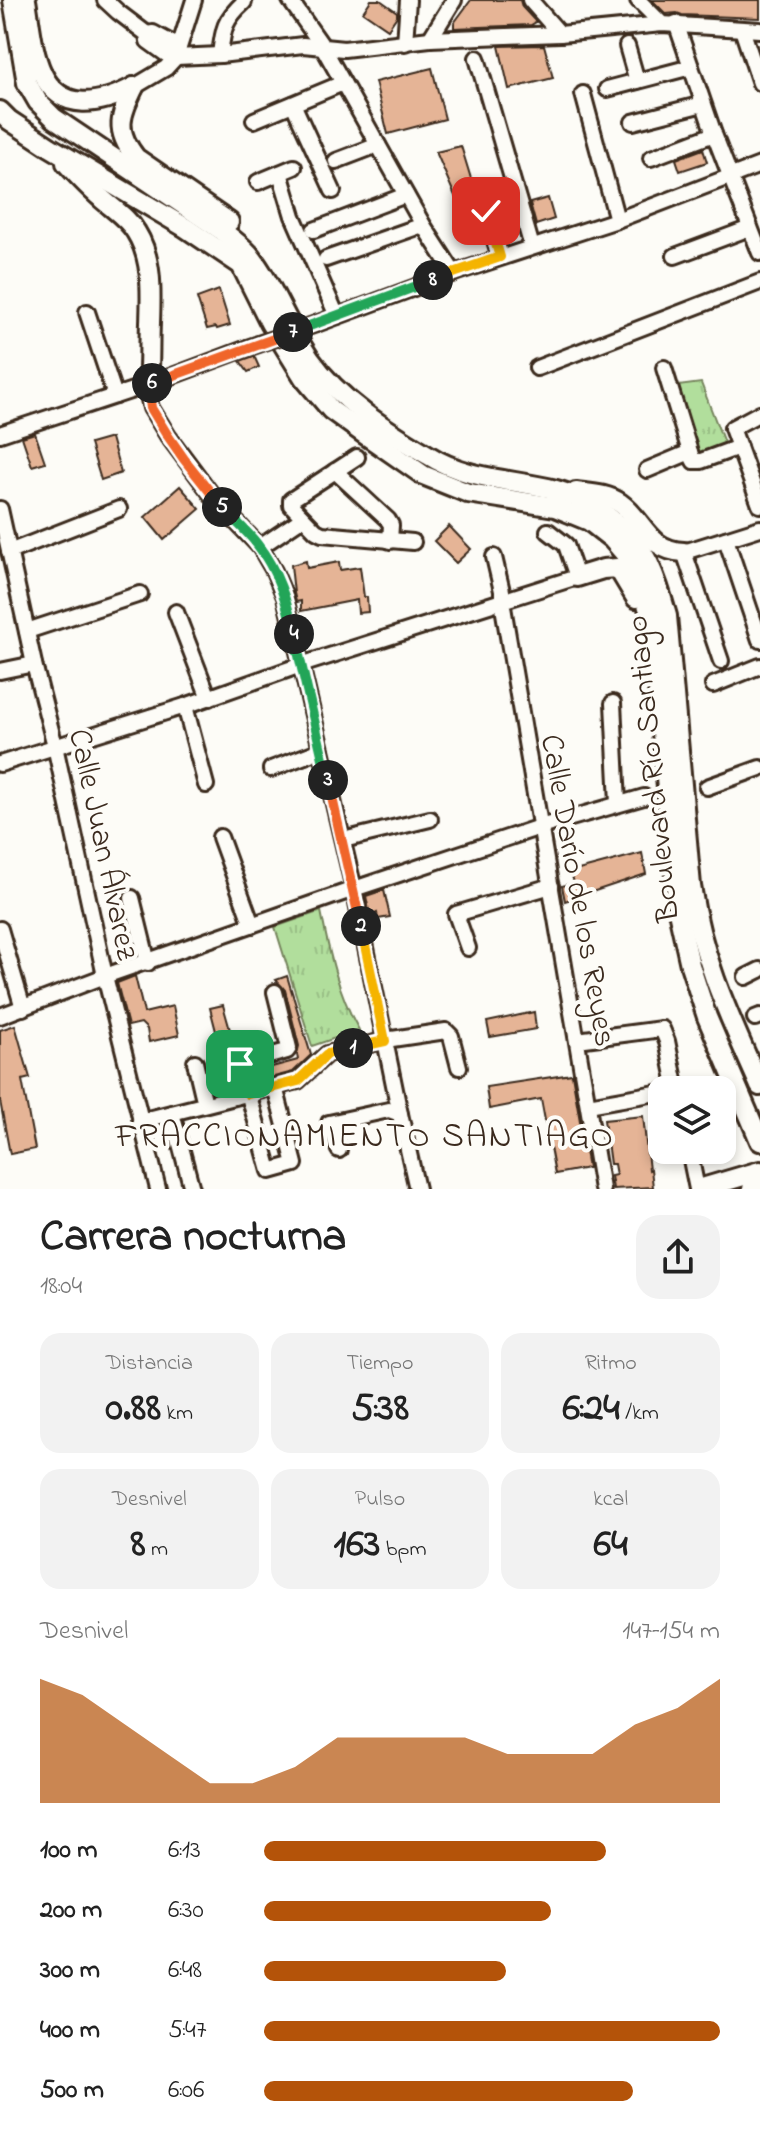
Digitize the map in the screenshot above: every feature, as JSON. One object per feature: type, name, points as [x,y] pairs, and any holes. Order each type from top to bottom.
[{"type":"main road","name":"Boulevard Río Santiago","points":[[13,0],[27,83],[38,102],[54,118],[221,230],[247,251],[312,362],[342,394],[431,457],[474,476],[559,490],[592,504],[623,529],[648,561],[667,616],[696,921],[722,1000],[760,1086]]},
{"type":"main road","points":[[26,0],[41,72],[50,86],[62,95],[81,102],[114,97],[134,87]]},
{"type":"main road","points":[[134,87],[122,112],[120,126],[127,147],[136,158],[233,224],[247,251]]},
{"type":"main road","name":"Boulevard Río Santiago","points":[[0,111],[50,147],[186,228],[241,265],[270,323],[304,378],[331,410],[367,436],[423,475],[468,493],[555,507],[589,521],[625,554],[634,568],[652,621],[678,911],[690,965],[707,1017],[760,1141]]},
{"type":"main road","points":[[50,147],[122,216],[136,232],[144,250],[151,294],[148,385]]},
{"type":"main road","points":[[559,490],[603,495],[620,503],[659,546],[671,552],[684,552]]},
{"type":"main road","points":[[577,577],[617,568],[652,621]]},
{"type":"main road","points":[[703,1188],[756,1180]]},
{"type":"street","points":[[105,0],[119,6],[147,34],[153,33],[178,52],[220,55],[303,45],[344,49],[430,39],[560,34],[669,24],[760,30]]},
{"type":"street","points":[[134,87],[166,68],[178,52],[194,0]]},
{"type":"street","points":[[290,0],[323,47],[423,225],[454,273]]},
{"type":"street","points":[[405,43],[408,0]]},
{"type":"street","points":[[430,39],[454,0]]},
{"type":"street","points":[[530,0],[560,34]]},
{"type":"street","points":[[640,1],[669,24],[691,67],[760,253]]},
{"type":"street","points":[[220,55],[223,29],[229,16],[244,2]]},
{"type":"street","points":[[742,29],[760,83]]},
{"type":"street","points":[[627,46],[637,81]]},
{"type":"street","points":[[477,58],[532,247]]},
{"type":"street","points":[[607,89],[691,67]]},
{"type":"street","points":[[254,120],[343,83]]},
{"type":"street","points":[[583,94],[617,220]]},
{"type":"street","points":[[293,104],[333,191]]},
{"type":"street","points":[[633,122],[703,104]]},
{"type":"street","points":[[651,158],[714,134]]},
{"type":"street","points":[[336,161],[378,145]]},
{"type":"street","points":[[0,434],[148,385],[500,257],[617,220],[760,165]]},
{"type":"street","points":[[258,182],[287,170],[293,216],[337,316]]},
{"type":"street","points":[[314,230],[406,195]]},
{"type":"street","points":[[500,257],[486,211],[488,205],[516,196]]},
{"type":"street","points":[[326,259],[423,225]]},
{"type":"street","points":[[675,256],[750,228]]},
{"type":"street","points":[[537,368],[760,282]]},
{"type":"street","points":[[87,312],[115,396]]},
{"type":"street","points":[[664,368],[694,461],[739,447]]},
{"type":"street","points":[[148,385],[151,408],[184,459],[218,503],[257,544],[274,571],[285,597],[354,889],[417,1189]]},
{"type":"street","points":[[760,413],[732,428],[756,480],[760,505]]},
{"type":"street","points":[[647,470],[690,452]]},
{"type":"street","points":[[357,457],[291,500],[291,505],[322,534],[413,542]]},
{"type":"street","points":[[335,471],[388,520],[391,525],[390,541]]},
{"type":"street","name":"Calle Juan Álvarez","points":[[0,509],[105,976],[158,1189]]},
{"type":"street","points":[[9,552],[119,509]]},
{"type":"street","points":[[257,544],[299,514]]},
{"type":"street","points":[[721,661],[684,552],[760,528]]},
{"type":"street","points":[[0,764],[577,577],[566,545],[548,531]]},
{"type":"street","points":[[726,539],[760,640]]},
{"type":"street","name":"Calle Darío de los Reyes","points":[[494,557],[602,1189]]},
{"type":"street","points":[[0,592],[17,588]]},
{"type":"street","points":[[27,631],[140,594]]},
{"type":"street","points":[[176,612],[209,698]]},
{"type":"street","points":[[0,671],[34,664]]},
{"type":"street","points":[[713,685],[760,666]]},
{"type":"street","points":[[613,703],[618,803]]},
{"type":"street","points":[[185,706],[206,785]]},
{"type":"street","points":[[271,769],[321,750]]},
{"type":"street","points":[[707,787],[760,768]]},
{"type":"street","points":[[0,1016],[354,889],[540,827],[644,797]]},
{"type":"street","points":[[343,840],[430,819]]},
{"type":"street","points":[[220,837],[252,925]]},
{"type":"street","points":[[468,948],[456,914],[551,886]]},
{"type":"street","points":[[132,898],[148,963]]},
{"type":"street","points":[[0,929],[23,1008]]},
{"type":"street","points":[[746,977],[760,970]]},
{"type":"street","points":[[275,992],[289,1048],[240,1064],[270,1171],[295,1164],[275,1087]]},
{"type":"street","points":[[577,1040],[662,1029],[673,1076]]},
{"type":"street","points":[[140,1121],[298,1081],[327,1054],[385,1041],[446,1031],[451,1036],[459,1067]]},
{"type":"street","points":[[195,1062],[205,1104]]},
{"type":"street","points":[[588,1105],[648,1094]]},
{"type":"street","points":[[339,1150],[329,1123],[389,1110],[400,1114]]},
{"type":"street","points":[[172,1113],[192,1189]]},
{"type":"street","points":[[694,1164],[703,1188]]},
{"type":"green space","points":[[701,383],[726,448],[691,455],[670,387]]},
{"type":"green space","points":[[321,911],[340,987],[359,1030],[312,1046],[275,927]]},
{"type":"building","points":[[371,0],[380,0],[397,12],[388,29],[363,12]]},
{"type":"building","points":[[471,0],[520,0],[522,7],[536,22],[531,25],[454,28],[454,23]]},
{"type":"building","points":[[652,0],[760,0],[760,18],[666,14]]},
{"type":"building","points":[[544,45],[553,78],[509,89],[499,46]]},
{"type":"building","points":[[432,68],[445,119],[388,134],[375,82]]},
{"type":"building","points":[[461,146],[476,195],[458,203],[436,152]]},
{"type":"building","points":[[703,149],[707,162],[680,171],[676,159]]},
{"type":"building","points":[[548,198],[554,219],[536,225],[530,203]]},
{"type":"building","points":[[506,210],[514,235],[505,238],[497,213]]},
{"type":"building","points":[[219,290],[230,325],[207,329],[197,298]]},
{"type":"building","points":[[254,356],[259,367],[248,372],[240,361]]},
{"type":"building","points":[[35,433],[45,462],[32,466],[22,437]]},
{"type":"building","points":[[111,438],[121,473],[101,480],[90,444]]},
{"type":"building","points":[[180,486],[200,509],[164,540],[145,517]]},
{"type":"building","points":[[449,526],[471,549],[456,563],[434,541]]},
{"type":"building","points":[[306,561],[307,568],[339,562],[340,570],[360,567],[368,612],[358,613],[357,600],[301,611],[301,601],[296,602],[294,593],[291,565]]},
{"type":"building","points":[[642,853],[646,874],[565,901],[562,886],[574,883],[571,872]]},
{"type":"building","points":[[384,890],[390,917],[378,919],[377,913],[370,916],[366,896]]},
{"type":"building","points":[[135,976],[144,1013],[173,1006],[179,1035],[149,1042],[147,1029],[141,1023],[128,1026],[117,983]]},
{"type":"building","points":[[287,976],[311,1055],[293,1072],[255,1082],[253,1072],[298,1060],[299,1046],[285,990],[276,980]]},
{"type":"building","points":[[223,1005],[237,1055],[230,1065],[225,1066],[210,1008]]},
{"type":"building","points":[[534,1012],[536,1029],[490,1037],[487,1022]]},
{"type":"building","points":[[15,1025],[30,1078],[22,1080],[35,1149],[10,1154],[0,1101],[0,1030]]},
{"type":"building","points":[[572,1074],[588,1168],[555,1174],[541,1099],[489,1109],[486,1087]]},
{"type":"building","points":[[643,1116],[653,1187],[613,1189],[611,1176],[616,1175],[614,1164],[610,1164],[604,1120]]},
{"type":"district","name":"FRACCIONAMIENTO SANTIAGO","points":[[365,1134]]},
{"type":"route","points":[[240,1064],[248,1094],[298,1081],[327,1054],[385,1041],[354,889],[285,597],[260,547],[218,503],[168,436],[151,408],[148,385],[500,257],[486,211]]}]
